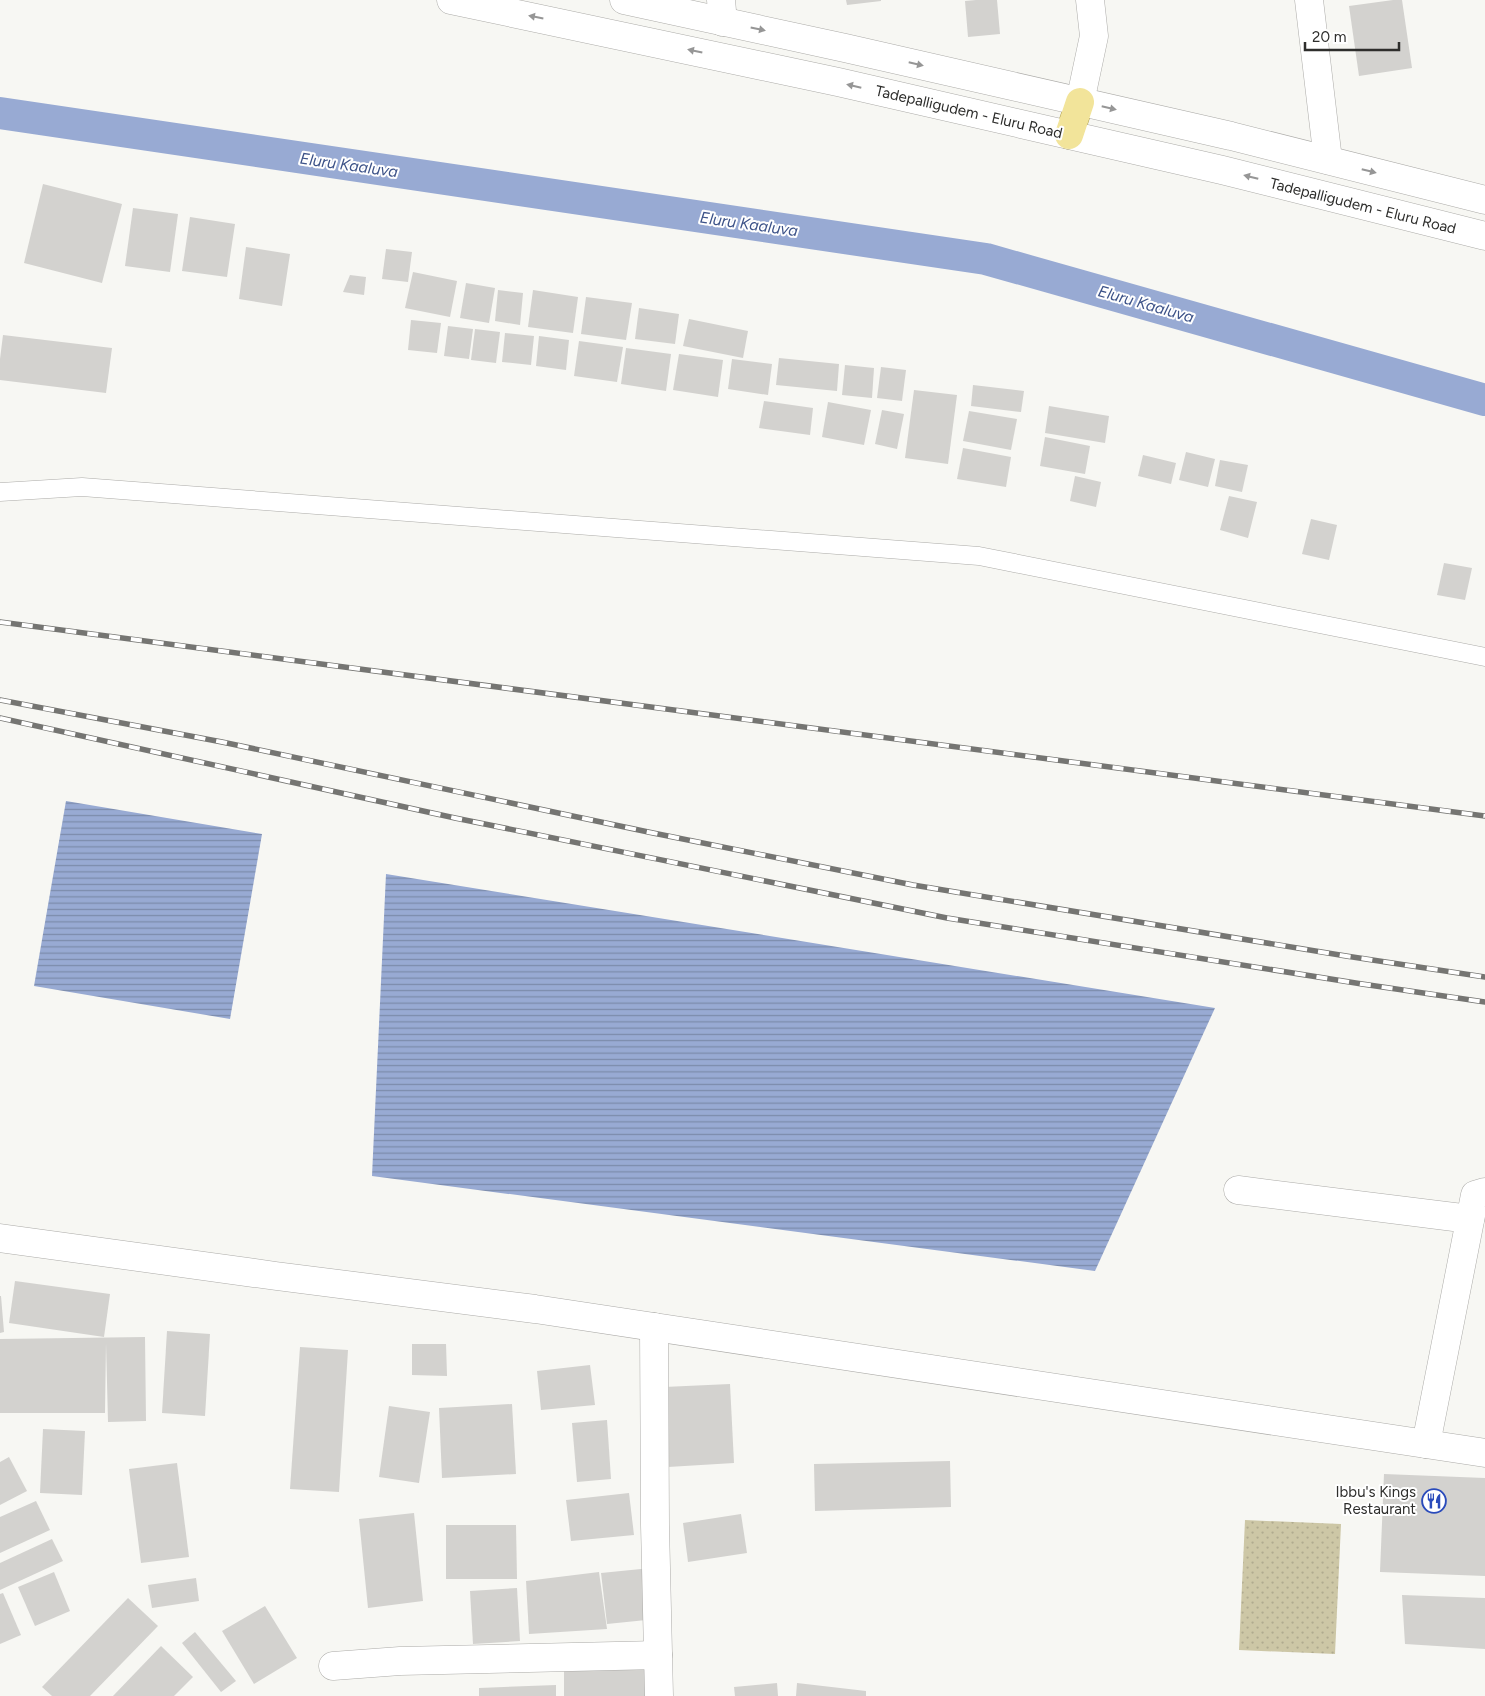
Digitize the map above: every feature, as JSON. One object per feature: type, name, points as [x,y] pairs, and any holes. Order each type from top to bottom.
[{"type":"main road","points":[[1069,135],[1080,102]]},
{"type":"street","name":"Tadepalligudem - Eluru Road","points":[[451,0],[809,76],[1069,135],[1222,170],[1485,236]]},
{"type":"street","points":[[624,0],[722,11],[845,48],[1328,160],[1485,200]]},
{"type":"street","points":[[1080,102],[1094,36],[1090,0]]},
{"type":"street","points":[[1309,0],[1328,160]]},
{"type":"street","points":[[1238,1190],[1470,1219]]},
{"type":"street","points":[[1426,1444],[1475,1195],[1485,1192]]},
{"type":"street","points":[[0,1238],[535,1309],[1485,1453]]},
{"type":"street","points":[[654,1327],[655,1525],[659,1696]]},
{"type":"street","points":[[333,1666],[400,1661],[658,1655]]},
{"type":"lane","points":[[0,492],[82,487],[979,556],[1485,657]]},
{"type":"shaded area","points":[[1245,1520],[1341,1524],[1335,1654],[1239,1650]]},
{"type":"water","points":[[66,801],[262,834],[230,1019],[34,986]]},
{"type":"water","points":[[386,874],[1215,1008],[1095,1271],[372,1176]]},
{"type":"building","points":[[846,0],[881,0],[881,1],[847,5]]},
{"type":"building","points":[[997,0],[1000,34],[968,37],[965,1]]},
{"type":"building","points":[[1402,0],[1412,68],[1359,76],[1349,6]]},
{"type":"building","points":[[43,184],[122,204],[102,283],[24,263]]},
{"type":"building","points":[[133,208],[178,214],[170,272],[125,266]]},
{"type":"building","points":[[190,217],[235,224],[227,277],[182,271]]},
{"type":"building","points":[[246,247],[290,254],[282,306],[239,299]]},
{"type":"building","points":[[386,249],[412,252],[408,282],[382,279]]},
{"type":"building","points":[[413,272],[457,281],[450,317],[405,308]]},
{"type":"building","points":[[350,275],[366,277],[364,295],[343,292]]},
{"type":"building","points":[[466,283],[495,288],[489,323],[460,318]]},
{"type":"building","points":[[498,290],[523,293],[520,325],[495,321]]},
{"type":"building","points":[[533,290],[578,297],[573,333],[528,327]]},
{"type":"building","points":[[586,297],[632,303],[626,340],[581,334]]},
{"type":"building","points":[[639,308],[679,314],[675,344],[635,339]]},
{"type":"building","points":[[689,319],[748,331],[743,358],[683,346]]},
{"type":"building","points":[[411,320],[441,323],[437,353],[408,350]]},
{"type":"building","points":[[448,326],[473,329],[469,359],[444,356]]},
{"type":"building","points":[[475,329],[500,332],[496,363],[471,360]]},
{"type":"building","points":[[505,333],[534,336],[531,365],[502,362]]},
{"type":"building","points":[[3,335],[112,348],[106,393],[0,380]]},
{"type":"building","points":[[539,336],[569,340],[566,370],[536,366]]},
{"type":"building","points":[[579,341],[623,347],[617,382],[574,376]]},
{"type":"building","points":[[626,348],[671,354],[666,391],[621,384]]},
{"type":"building","points":[[679,354],[723,360],[718,397],[673,390]]},
{"type":"building","points":[[779,358],[839,364],[837,391],[776,385]]},
{"type":"building","points":[[732,359],[772,364],[768,395],[728,389]]},
{"type":"building","points":[[845,365],[874,368],[872,398],[842,395]]},
{"type":"building","points":[[881,367],[906,370],[902,401],[877,398]]},
{"type":"building","points":[[973,385],[1024,391],[1021,412],[971,406]]},
{"type":"building","points":[[914,390],[957,395],[948,464],[905,458]]},
{"type":"building","points":[[764,401],[813,408],[810,435],[759,428]]},
{"type":"building","points":[[828,402],[871,410],[864,445],[822,437]]},
{"type":"building","points":[[1049,406],[1109,416],[1105,443],[1045,433]]},
{"type":"building","points":[[882,410],[904,414],[897,449],[875,444]]},
{"type":"building","points":[[969,411],[1017,419],[1011,450],[963,441]]},
{"type":"building","points":[[1045,437],[1090,446],[1085,474],[1040,466]]},
{"type":"building","points":[[963,448],[1011,457],[1006,487],[957,479]]},
{"type":"building","points":[[1186,452],[1215,459],[1208,487],[1179,480]]},
{"type":"building","points":[[1143,455],[1176,463],[1171,484],[1138,476]]},
{"type":"building","points":[[1220,460],[1248,465],[1242,492],[1215,486]]},
{"type":"building","points":[[1075,476],[1101,482],[1096,507],[1070,501]]},
{"type":"building","points":[[1229,496],[1257,502],[1248,538],[1220,530]]},
{"type":"building","points":[[1311,519],[1337,525],[1329,560],[1302,554]]},
{"type":"building","points":[[1444,563],[1472,568],[1465,600],[1437,595]]},
{"type":"building","points":[[15,1281],[110,1294],[104,1337],[9,1323]]},
{"type":"building","points":[[0,1296],[4,1332],[0,1333]]},
{"type":"building","points":[[167,1331],[210,1334],[205,1416],[162,1413]]},
{"type":"building","points":[[145,1337],[146,1421],[108,1422],[106,1343],[105,1413],[0,1413],[0,1339]]},
{"type":"building","points":[[412,1344],[446,1344],[447,1376],[412,1375]]},
{"type":"building","points":[[300,1347],[348,1350],[339,1492],[290,1489]]},
{"type":"building","points":[[590,1365],[595,1405],[541,1410],[537,1371]]},
{"type":"building","points":[[730,1384],[734,1463],[668,1467],[664,1387]]},
{"type":"building","points":[[512,1404],[516,1474],[442,1478],[439,1408]]},
{"type":"building","points":[[389,1406],[430,1412],[419,1483],[379,1477]]},
{"type":"building","points":[[607,1420],[611,1479],[577,1482],[572,1423]]},
{"type":"building","points":[[43,1429],[85,1431],[82,1495],[40,1493]]},
{"type":"building","points":[[9,1457],[27,1491],[0,1505],[0,1462]]},
{"type":"building","points":[[950,1461],[951,1507],[815,1511],[814,1464]]},
{"type":"building","points":[[177,1463],[189,1557],[141,1563],[129,1469]]},
{"type":"building","points":[[1384,1474],[1485,1478],[1485,1576],[1380,1572]]},
{"type":"building","points":[[629,1493],[634,1535],[571,1541],[566,1500]]},
{"type":"building","points":[[36,1501],[50,1530],[0,1553],[0,1517]]},
{"type":"building","points":[[414,1513],[423,1601],[368,1608],[359,1519]]},
{"type":"building","points":[[741,1514],[747,1553],[688,1562],[683,1523]]},
{"type":"building","points":[[446,1525],[516,1525],[517,1579],[446,1579]]},
{"type":"building","points":[[52,1539],[63,1561],[0,1590],[0,1563]]},
{"type":"building","points":[[651,1568],[656,1619],[607,1624],[601,1573]]},
{"type":"building","points":[[54,1572],[70,1611],[35,1626],[18,1587]]},
{"type":"building","points":[[599,1572],[607,1629],[529,1634],[526,1581]]},
{"type":"building","points":[[196,1578],[199,1601],[152,1608],[148,1585]]},
{"type":"building","points":[[517,1588],[520,1641],[473,1644],[470,1591]]},
{"type":"building","points":[[3,1593],[21,1635],[0,1644],[0,1594]]},
{"type":"building","points":[[1402,1595],[1485,1598],[1485,1649],[1405,1644]]},
{"type":"building","points":[[128,1598],[158,1626],[90,1696],[52,1696],[42,1687]]},
{"type":"building","points":[[265,1606],[297,1658],[254,1684],[222,1631]]},
{"type":"building","points":[[195,1632],[236,1681],[221,1692],[182,1643]]},
{"type":"building","points":[[161,1646],[193,1677],[174,1696],[113,1696]]},
{"type":"building","points":[[564,1666],[646,1666],[646,1696],[564,1696]]},
{"type":"building","points":[[777,1683],[778,1696],[735,1696],[734,1687]]},
{"type":"building","points":[[797,1683],[866,1691],[866,1696],[796,1696]]},
{"type":"building","points":[[556,1685],[556,1696],[479,1696],[479,1688]]},
{"type":"waterway","name":"Eluru Kaaluva","points":[[0,113],[986,259],[1485,400]]},
{"type":"railway","points":[[0,622],[1485,816]]},
{"type":"railway","points":[[0,700],[222,742],[653,833],[913,885],[1485,977]]},
{"type":"railway","points":[[0,718],[455,818],[947,918],[1485,1002]]},
{"type":"place","name":"Ibbu's Kings Restaurant","points":[[1434,1501]]}]
